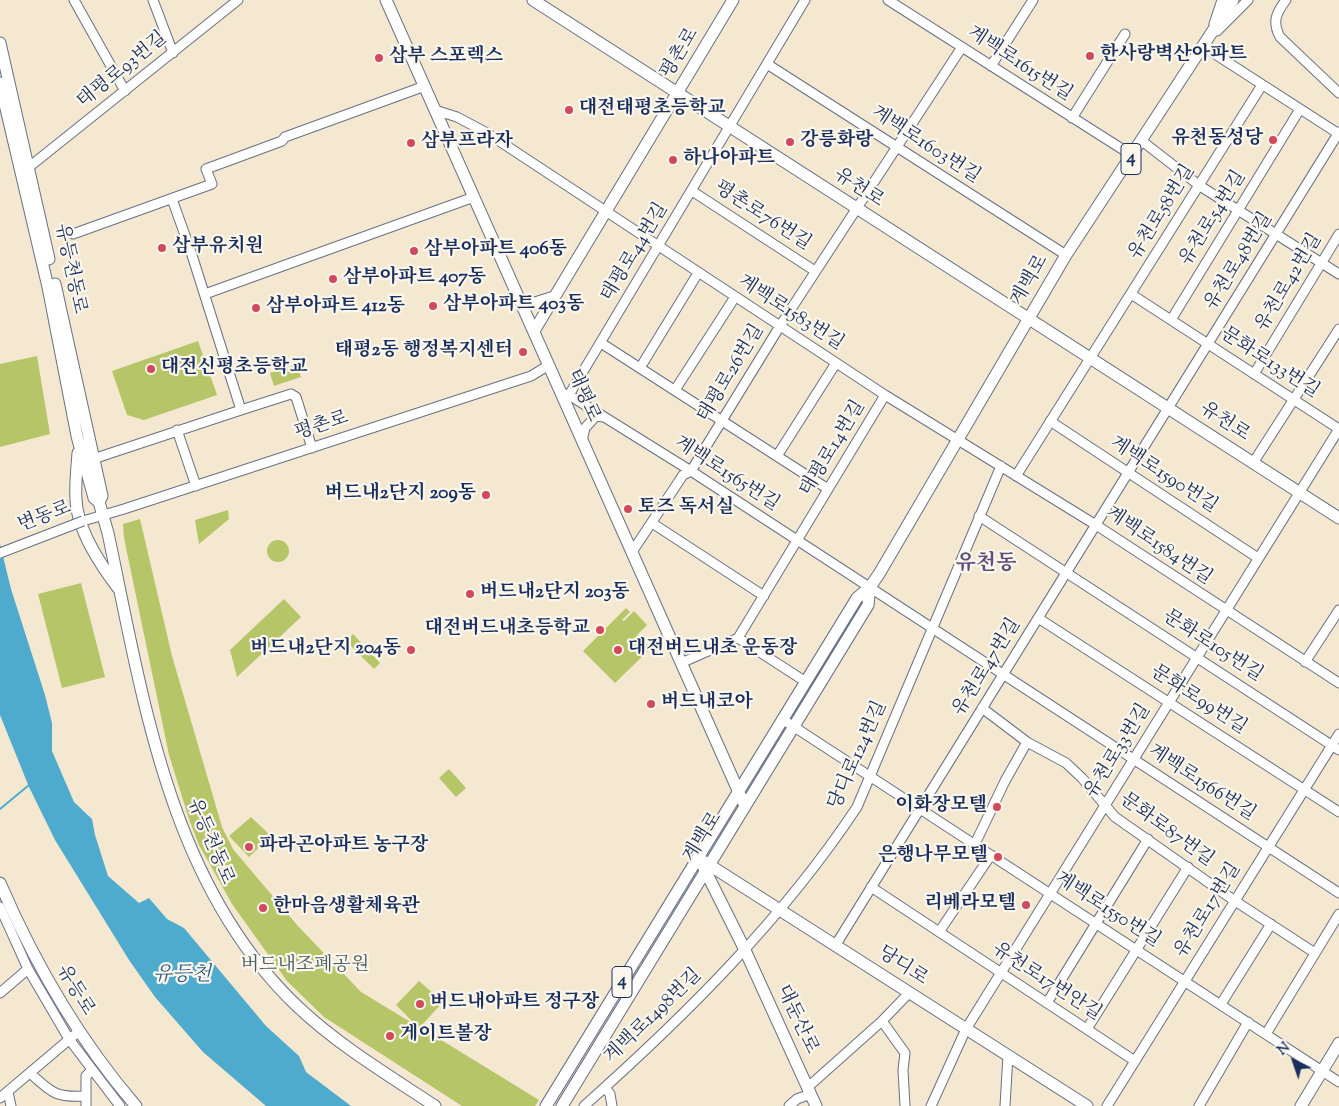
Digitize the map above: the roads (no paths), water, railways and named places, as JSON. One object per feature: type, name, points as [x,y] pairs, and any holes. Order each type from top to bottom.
[{"type":"main road","name":"태평로","points":[[386,0],[549,365],[565,394],[582,441],[745,806]]},
{"type":"main road","name":"유천로","points":[[533,0],[1339,518]]},
{"type":"main road","name":"평촌로","points":[[534,331],[734,0]]},
{"type":"main road","name":"계백로","points":[[546,1106],[857,598],[870,587],[1066,256],[1233,0]]},
{"type":"main road","name":"유등천동로","points":[[0,43],[102,496],[99,502]]},
{"type":"main road","name":"유등천동로","points":[[0,83],[48,287],[77,436],[94,498],[99,502],[103,516],[151,726],[174,806],[202,875],[222,913],[248,951],[296,1006],[326,1031],[435,1106]]},
{"type":"main road","points":[[520,301],[535,304],[554,297]]},
{"type":"main road","points":[[77,436],[76,501],[80,521],[94,552],[121,592]]},
{"type":"main road","name":"계백로","points":[[562,1106],[868,605],[870,587]]},
{"type":"main road","name":"당디로","points":[[698,858],[707,867],[779,910],[1087,1106]]},
{"type":"main road","name":"대둔산로","points":[[707,867],[816,1106]]},
{"type":"main road","name":"유등로","points":[[0,883],[38,965],[74,1035],[136,1106]]},
{"type":"main road","points":[[1301,1106],[1339,1043]]},
{"type":"street","points":[[74,0],[125,91]]},
{"type":"street","points":[[153,0],[173,53]]},
{"type":"street","name":"태평로93번길","points":[[29,167],[238,0]]},
{"type":"street","name":"태평로44번길","points":[[565,394],[601,343],[805,0]]},
{"type":"street","name":"계백로1615번길","points":[[888,0],[1133,156]]},
{"type":"street","points":[[991,66],[1033,0]]},
{"type":"street","points":[[1206,44],[1222,0]]},
{"type":"street","points":[[1206,44],[1248,0]]},
{"type":"street","points":[[1286,0],[1276,18],[1275,27],[1280,37],[1339,92]]},
{"type":"street","points":[[1072,118],[1125,34]]},
{"type":"street","points":[[1206,44],[1262,85],[1339,133]]},
{"type":"street","name":"태평로26번길","points":[[632,552],[683,475],[691,471],[780,326],[962,47]]},
{"type":"street","name":"계백로1603번길","points":[[767,64],[1066,256]]},
{"type":"street","name":"유천로58번길","points":[[1090,358],[1262,85]]},
{"type":"street","points":[[73,234],[172,200],[212,184],[206,169],[282,141],[285,137],[425,86]]},
{"type":"street","name":"유천로54번길","points":[[1170,320],[1239,211],[1300,109]]},
{"type":"street","name":"계백로1583번길","points":[[435,110],[457,117],[487,134],[957,441]]},
{"type":"street","name":"유천로48번길","points":[[1168,408],[1339,133]]},
{"type":"street","points":[[1142,141],[1200,186],[1339,274]]},
{"type":"street","name":"평촌로76번길","points":[[692,191],[816,271]]},
{"type":"street","points":[[204,294],[474,197]]},
{"type":"street","points":[[172,200],[241,410]]},
{"type":"street","name":"유천로42번길","points":[[1254,374],[1339,234]]},
{"type":"street","points":[[640,368],[698,273]]},
{"type":"street","name":"문화로133번길","points":[[1131,294],[1339,429]]},
{"type":"street","points":[[675,390],[735,297]]},
{"type":"street","points":[[1253,463],[1339,329]]},
{"type":"street","points":[[601,343],[721,422],[828,489]]},
{"type":"street","points":[[1016,476],[1090,358]]},
{"type":"street","points":[[777,456],[836,363]]},
{"type":"street","name":"평촌로","points":[[103,516],[531,376],[549,365]]},
{"type":"street","points":[[93,459],[291,394],[296,397],[312,448]]},
{"type":"street","name":"계백로1565번길","points":[[565,394],[691,471],[870,587]]},
{"type":"street","name":"태평로14번길","points":[[738,638],[885,395]]},
{"type":"street","name":"유천로47번길","points":[[835,946],[1168,408]]},
{"type":"street","points":[[582,441],[585,428],[596,416],[605,418]]},
{"type":"street","name":"계백로1590번길","points":[[1050,421],[1258,558]]},
{"type":"street","name":"유천로33번길","points":[[931,1106],[966,1029],[1339,429]]},
{"type":"street","points":[[177,430],[196,486]]},
{"type":"street","name":"계백로1584번길","points":[[957,441],[1096,525],[1225,611],[1339,683]]},
{"type":"street","name":"당디로124번길","points":[[779,910],[828,851],[857,807],[1001,466]]},
{"type":"street","name":"변동로","points":[[0,553],[83,521],[103,516]]},
{"type":"street","name":"문화로105번길","points":[[979,516],[1336,747]]},
{"type":"street","points":[[652,523],[764,596]]},
{"type":"street","name":"계백로1566번길","points":[[870,587],[1339,893]]},
{"type":"street","points":[[1305,662],[1339,610]]},
{"type":"street","name":"문화로99번길","points":[[1038,618],[1339,812]]},
{"type":"street","points":[[682,663],[738,638],[806,682]]},
{"type":"street","name":"문화로87번길","points":[[982,708],[1027,742],[1066,763],[1082,778],[1104,806],[1115,816],[1235,901],[1315,953]]},
{"type":"street","name":"계백로1550번길","points":[[782,719],[1339,1082]]},
{"type":"street","name":"유천로17번길","points":[[1107,1106],[1304,790],[1336,747],[1339,734]]},
{"type":"street","points":[[975,844],[1005,781],[1027,742]]},
{"type":"street","points":[[1047,1003],[1148,839]]},
{"type":"street","points":[[939,932],[991,855]]},
{"type":"street","points":[[1087,1029],[1188,867]]},
{"type":"street","name":"유천로17번안길","points":[[871,887],[1135,1061]]},
{"type":"street","points":[[0,907],[28,969],[74,1035],[92,1070],[120,1106]]},
{"type":"street","points":[[744,948],[779,910]]},
{"type":"street","points":[[1266,1034],[1339,914]]},
{"type":"street","points":[[1221,1004],[1271,924]]},
{"type":"street","name":"계백로1498번길","points":[[584,1106],[695,1002],[744,948]]},
{"type":"street","points":[[0,993],[28,969]]},
{"type":"street","points":[[789,1106],[809,1091],[909,993]]},
{"type":"street","points":[[882,1021],[905,1053],[903,1070],[905,1106]]},
{"type":"street","points":[[1199,1106],[1248,1022]]},
{"type":"street","points":[[0,1098],[74,1035]]},
{"type":"street","points":[[1005,1106],[1008,1055]]},
{"type":"street","points":[[86,1106],[86,1076],[92,1070]]},
{"type":"street","points":[[30,1073],[56,1094],[64,1097],[85,1096]]},
{"type":"street","points":[[604,1088],[610,1094],[612,1106]]},
{"type":"street","points":[[8,1092],[11,1106]]},
{"type":"water","name":"유등천","points":[[0,544],[11,589],[45,695],[52,723],[52,751],[74,802],[92,819],[108,876],[139,903],[149,898],[167,919],[184,928],[266,1026],[299,1056],[306,1072],[351,1106],[266,1106],[203,1052],[155,997],[129,960],[55,840],[29,787],[0,715]]},
{"type":"waterway","points":[[0,809],[29,785]]},
{"type":"place","name":"한사랑벽산아파트","points":[[1090,56]]},
{"type":"place","name":"삼부 스포렉스","points":[[379,58]]},
{"type":"place","name":"대전태평초등학교","points":[[569,110]]},
{"type":"place","name":"유천동성당","points":[[1273,140]]},
{"type":"place","name":"강릉화랑","points":[[790,142]]},
{"type":"place","name":"삼부프라자","points":[[411,143]]},
{"type":"place","name":"하나아파트","points":[[673,160]]},
{"type":"place","name":"삼부유치원","points":[[162,248]]},
{"type":"place","name":"삼부아파트 406동","points":[[414,251]]},
{"type":"place","name":"삼부아파트 407동","points":[[333,279]]},
{"type":"place","name":"삼부아파트 403동","points":[[433,306]]},
{"type":"place","name":"삼부아파트 412동","points":[[256,308]]},
{"type":"place","name":"태평2동 행정복지센터","points":[[523,352]]},
{"type":"place","name":"대전신평초등학교","points":[[151,369]]},
{"type":"place","name":"버드내2단지 209동","points":[[486,495]]},
{"type":"place","name":"토즈 독서실","points":[[628,509]]},
{"type":"place","name":"버드내2단지 203동","points":[[470,594]]},
{"type":"place","name":"대전버드내초등학교","points":[[600,630]]},
{"type":"place","name":"버드내2단지 204동","points":[[411,650]]},
{"type":"place","name":"대전버드내초 운동장","points":[[618,650]]},
{"type":"place","name":"버드내코아","points":[[651,704]]},
{"type":"place","name":"이화장모텔","points":[[997,807]]},
{"type":"place","name":"파라곤아파트 농구장","points":[[249,847]]},
{"type":"place","name":"은행나무모텔","points":[[998,857]]},
{"type":"place","name":"리베라모텔","points":[[1026,905]]},
{"type":"place","name":"한마음생활체육관","points":[[263,908]]},
{"type":"place","name":"버드내아파트 정구장","points":[[420,1004]]},
{"type":"place","name":"게이트볼장","points":[[390,1036]]},
{"type":"district","name":"유천동","points":[[986,565]]},
{"type":"park label","name":"버드내조폐공원","points":[[305,967]]}]
